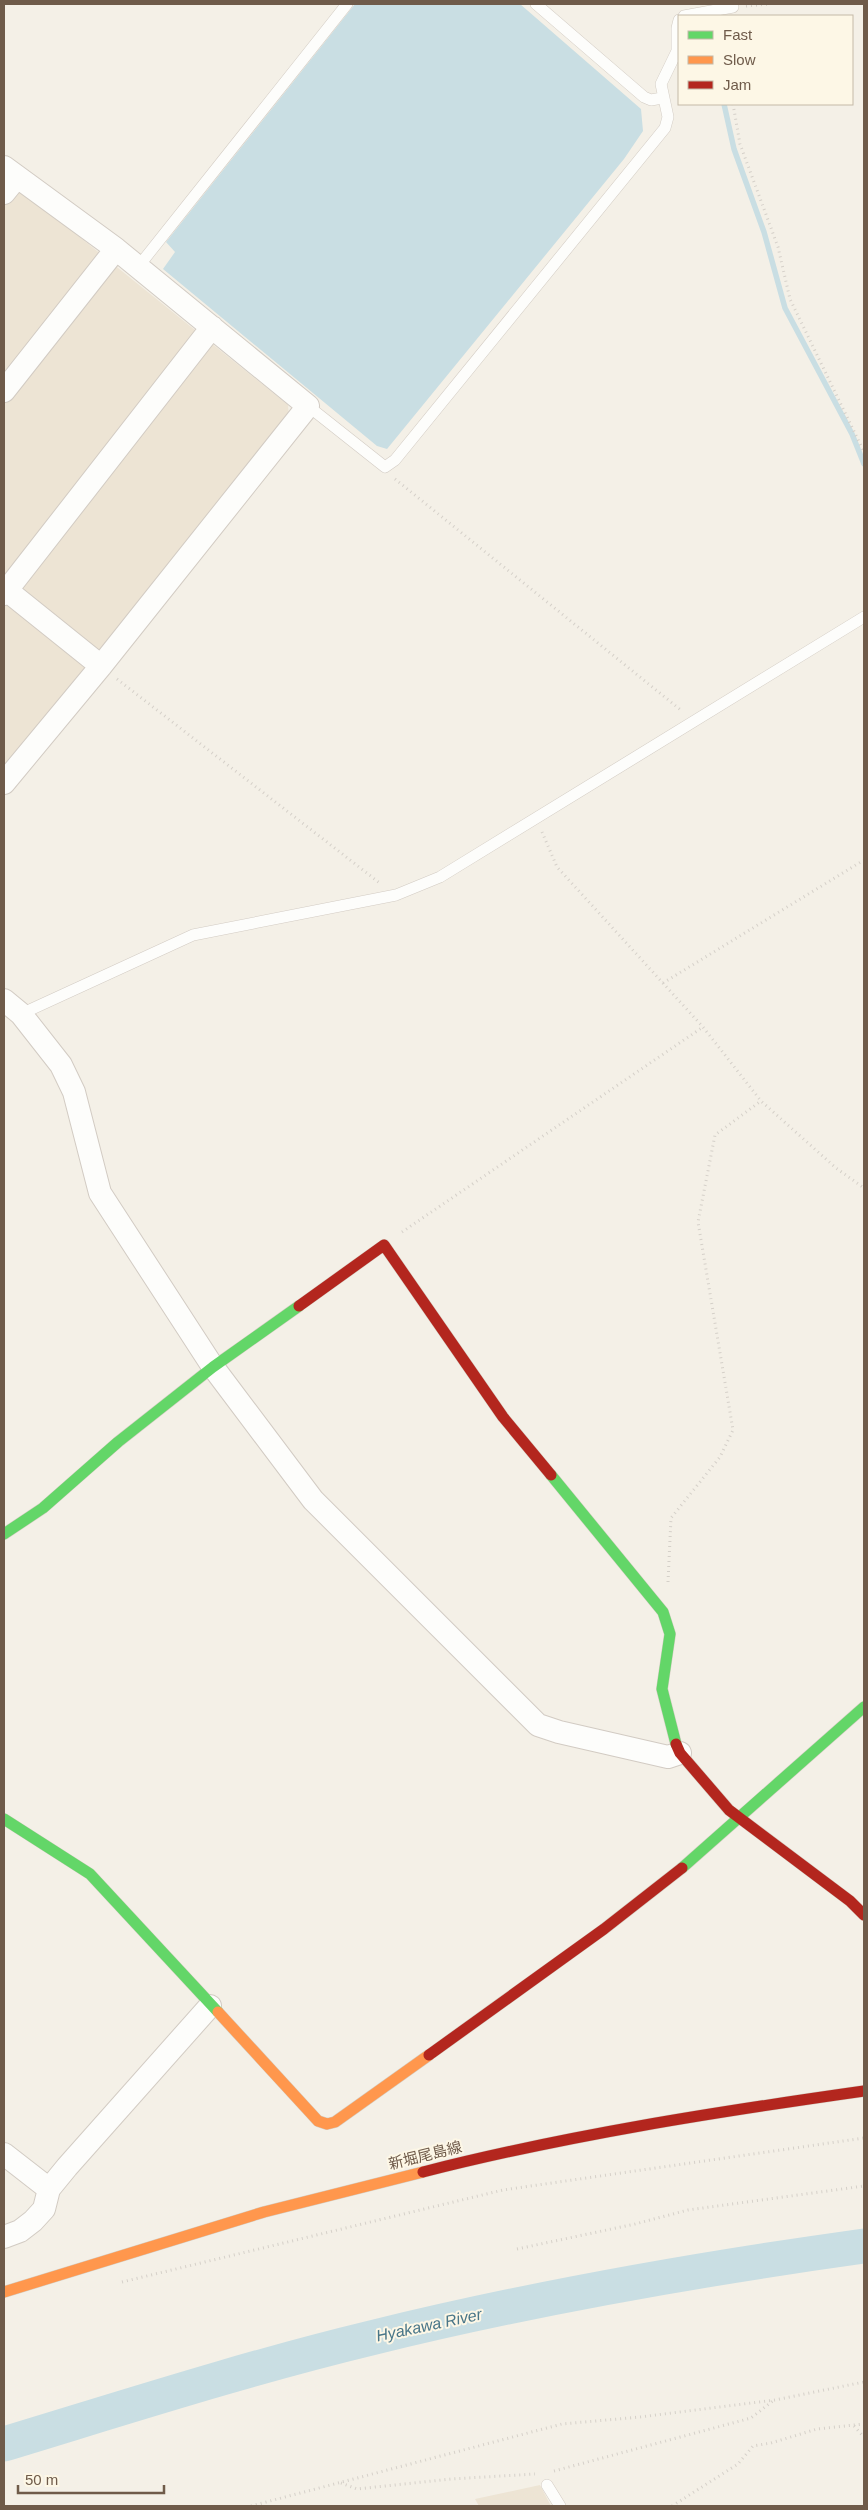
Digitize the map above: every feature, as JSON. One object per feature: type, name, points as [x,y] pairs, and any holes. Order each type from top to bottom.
[{"type":"street","points":[[4,783],[101,666],[308,406],[116,249],[8,179]]},
{"type":"street","points":[[4,391],[116,249]]},
{"type":"street","points":[[101,666],[5,591],[212,327]]},
{"type":"street","points":[[12,1007],[61,1065],[74,1092],[100,1193],[213,1367],[313,1500],[538,1725],[559,1732],[668,1757],[680,1753]]},
{"type":"street","points":[[4,1534],[43,1508],[118,1442],[213,1367],[384,1245],[503,1417],[663,1612],[670,1634],[662,1689],[673,1735],[680,1753],[729,1810],[850,1901],[864,1916]]},
{"type":"street","points":[[4,1819],[90,1874],[318,2121],[327,2124],[335,2122],[642,1900],[719,1837],[739,1816],[864,1708]]},
{"type":"street","points":[[4,2237],[20,2231],[34,2221],[44,2209],[49,2189],[210,2006]]},
{"type":"street","name":"新堀尾島線","points":[[4,2292],[264,2212],[491,2154],[740,2109],[864,2091]]},
{"type":"street","points":[[4,2154],[49,2189]]},
{"type":"lane","points":[[138,267],[348,4]]},
{"type":"lane","points":[[536,4],[644,97],[651,100],[662,98]]},
{"type":"lane","points":[[689,15],[733,7]]},
{"type":"lane","points":[[308,406],[385,467],[395,460],[665,128],[668,117],[662,98],[661,84],[676,51],[678,24]]},
{"type":"lane","points":[[12,1007],[193,935],[396,895],[440,877],[536,820],[864,617]]},
{"type":"lane","points":[[547,2485],[560,2506]]},
{"type":"path","points":[[733,7],[769,4]]},
{"type":"path","points":[[733,105],[740,144],[778,247],[790,299],[864,452]]},
{"type":"path","points":[[385,467],[390,476],[695,721]]},
{"type":"path","points":[[101,666],[396,895]]},
{"type":"path","points":[[536,820],[557,867],[703,1027],[761,1101],[836,1168],[864,1188]]},
{"type":"path","points":[[663,983],[864,860]]},
{"type":"path","points":[[384,1245],[703,1027]]},
{"type":"path","points":[[663,1612],[668,1593],[671,1518],[720,1457],[733,1430],[698,1222],[715,1136],[761,1101]]},
{"type":"path","points":[[123,2282],[503,2190],[864,2138]]},
{"type":"path","points":[[517,2249],[635,2224],[688,2210],[864,2186]]},
{"type":"path","points":[[251,2506],[562,2424],[640,2417],[775,2400],[864,2382]]},
{"type":"path","points":[[549,2473],[751,2418],[775,2400]]},
{"type":"path","points":[[672,2506],[738,2464],[753,2446],[771,2443],[817,2429],[864,2424]]},
{"type":"path","points":[[854,2426],[864,2437]]},
{"type":"path","points":[[339,2483],[357,2489],[451,2479],[540,2474]]},
{"type":"shaded area","points":[[355,4],[520,4],[641,109],[643,131],[624,159],[387,449],[377,446],[163,269],[175,252],[166,242]]},
{"type":"shaded area","points":[[4,176],[288,405],[289,417],[4,772]]},
{"type":"shaded area","points":[[540,2485],[551,2506],[479,2506],[475,2499]]},
{"type":"waterway","points":[[724,105],[734,149],[764,232],[785,308],[852,434],[864,464]]},
{"type":"waterway","name":"Hyakawa River","points":[[4,2444],[187,2388],[371,2338],[555,2297],[740,2264],[864,2246]]},
{"type":"traffic: fast","points":[[4,1534],[43,1508],[118,1442],[213,1367],[299,1306]]},
{"type":"traffic: fast","points":[[551,1475],[663,1612],[670,1634],[662,1689],[676,1744]]},
{"type":"traffic: fast","points":[[682,1868],[864,1707]]},
{"type":"traffic: fast","points":[[4,1819],[90,1874],[218,2012]]},
{"type":"traffic: slow","points":[[218,2012],[318,2121],[327,2124],[335,2122],[429,2055]]},
{"type":"traffic: slow","points":[[4,2292],[264,2212],[423,2172]]},
{"type":"traffic: jam","points":[[299,1306],[384,1245],[503,1417],[551,1475]]},
{"type":"traffic: jam","points":[[676,1744],[680,1753],[729,1810],[850,1901],[864,1915]]},
{"type":"traffic: jam","points":[[429,2055],[604,1929],[682,1868]]},
{"type":"traffic: jam","points":[[423,2172],[587,2136],[753,2107],[864,2091]]}]
